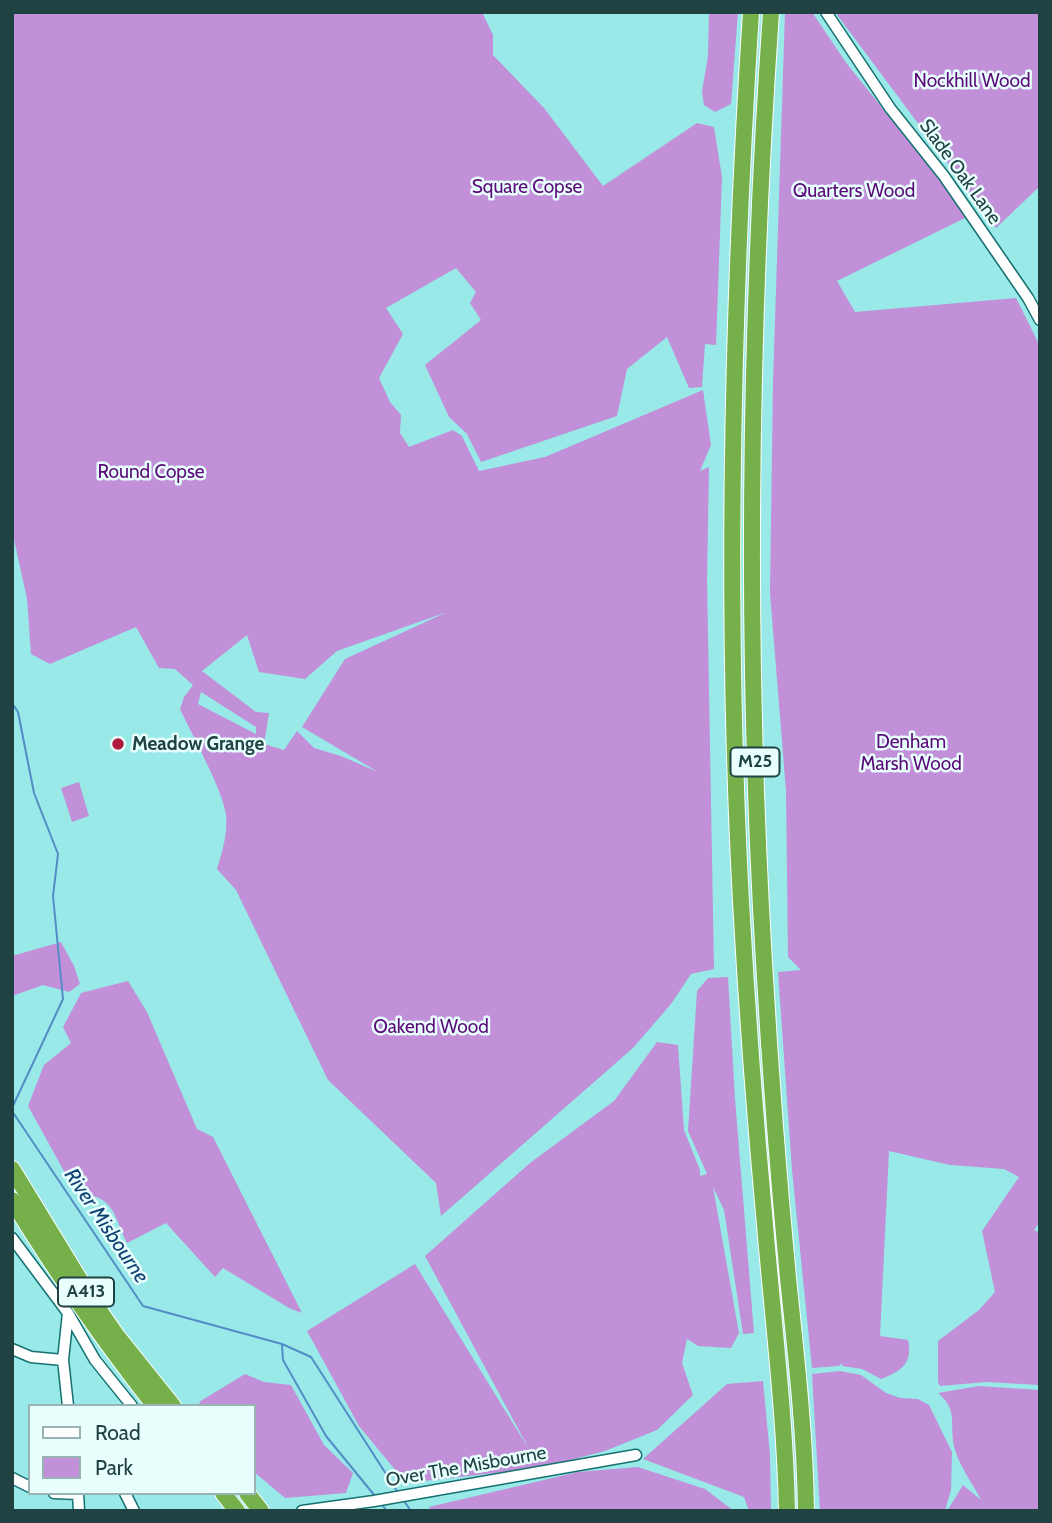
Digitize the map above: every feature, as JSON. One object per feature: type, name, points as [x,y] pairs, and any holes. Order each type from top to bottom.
[{"type":"highway","name":"M25","points":[[751,12],[735,342],[735,712],[746,979],[761,1180],[785,1435],[787,1511]]},
{"type":"highway","name":"M25","points":[[771,12],[753,346],[753,708],[767,1013],[799,1386],[806,1511]]},
{"type":"highway","name":"A413","points":[[12,1169],[92,1300],[171,1404]]},
{"type":"highway","name":"A413","points":[[12,1200],[48,1260],[102,1339],[153,1404]]},
{"type":"highway","points":[[225,1495],[237,1511]]},
{"type":"highway","points":[[249,1495],[261,1511]]},
{"type":"street","name":"Slade Oak Lane","points":[[826,12],[890,108],[944,176],[1028,298],[1040,320]]},
{"type":"street","points":[[12,1238],[68,1313],[94,1360],[130,1404]]},
{"type":"street","points":[[68,1313],[63,1360],[68,1404]]},
{"type":"street","points":[[12,1349],[31,1357],[63,1360]]},
{"type":"street","name":"Over The Misbourne","points":[[302,1511],[636,1455]]},
{"type":"street","points":[[12,1478],[28,1486]]},
{"type":"street","points":[[126,1495],[134,1511]]},
{"type":"green space","points":[[12,12],[482,12],[493,35],[493,55],[544,108],[603,186],[697,123],[714,127],[722,177],[716,345],[705,344],[702,387],[689,388],[667,337],[627,369],[617,416],[481,462],[467,434],[449,417],[425,365],[481,320],[470,303],[476,292],[456,268],[386,308],[403,334],[379,378],[390,402],[401,415],[400,433],[409,447],[453,430],[462,436],[479,471],[545,457],[703,390],[711,445],[700,471],[709,467],[707,580],[714,969],[691,974],[671,1004],[633,1048],[441,1216],[436,1183],[328,1080],[236,890],[217,869],[226,829],[224,804],[180,709],[184,697],[193,685],[175,669],[159,668],[136,627],[50,664],[31,654],[27,599],[12,530]],"holes":[[[447,612],[345,659],[302,727],[378,772],[314,748],[297,731],[284,750],[264,744],[269,713],[256,712],[202,671],[247,635],[259,672],[305,679],[337,651]],[[201,692],[256,727],[256,734],[198,704]]]},
{"type":"green space","points":[[709,12],[738,12],[731,104],[715,112],[704,105],[702,91],[708,56]]},
{"type":"green space","points":[[785,12],[812,12],[847,64],[969,216],[837,281],[855,312],[1016,298],[1037,340],[1040,352],[1040,1222],[1034,1230],[1040,1233],[1040,1385],[986,1382],[940,1386],[938,1382],[938,1341],[979,1310],[995,1292],[982,1231],[1019,1177],[1004,1169],[950,1165],[889,1151],[880,1336],[908,1340],[909,1355],[900,1369],[881,1379],[862,1369],[842,1366],[842,1363],[839,1366],[812,1368],[792,1170],[778,972],[801,970],[788,957],[786,791],[770,593],[773,382]]},
{"type":"green space","name":"Nockhill Wood","points":[[835,12],[1040,12],[1040,186],[996,228]]},
{"type":"green space","points":[[79,782],[89,816],[72,822],[61,788]]},
{"type":"green space","points":[[61,942],[80,984],[69,992],[43,985],[12,996],[12,956]]},
{"type":"green space","points":[[728,977],[754,1333],[743,1334],[724,1210],[713,1187],[739,1333],[731,1348],[698,1346],[687,1339],[682,1363],[693,1395],[657,1430],[605,1451],[540,1468],[406,1483],[359,1426],[307,1331],[415,1264],[530,1451],[425,1256],[530,1163],[614,1101],[657,1042],[678,1045],[684,1130],[700,1176],[707,1174],[688,1131],[697,991],[708,978]]},
{"type":"green space","points":[[128,981],[147,1012],[197,1129],[213,1137],[302,1313],[223,1268],[215,1277],[166,1223],[127,1243],[114,1213],[105,1202],[75,1191],[28,1106],[44,1065],[71,1043],[63,1027],[81,993]]},
{"type":"green space","points":[[840,1371],[861,1375],[886,1393],[900,1398],[918,1399],[929,1405],[952,1452],[951,1490],[945,1511],[820,1511],[812,1374]]},
{"type":"green space","points":[[245,1374],[264,1382],[291,1385],[324,1445],[353,1473],[346,1493],[285,1498],[256,1474],[256,1404],[199,1402]]},
{"type":"green space","points":[[763,1381],[770,1455],[771,1511],[749,1511],[744,1497],[643,1459],[727,1384]]},
{"type":"green space","points":[[979,1386],[1040,1390],[1040,1511],[947,1511],[963,1485],[981,1500],[957,1456],[949,1406],[938,1393]]},
{"type":"green space","points":[[638,1467],[705,1489],[734,1511],[432,1511],[429,1507],[578,1472]]},
{"type":"waterway","name":"River Misbourne","points":[[12,703],[18,712],[34,793],[58,854],[53,896],[63,999],[12,1108]]},
{"type":"waterway","name":"River Misbourne","points":[[12,1111],[143,1306],[282,1344],[311,1357],[397,1491]]},
{"type":"waterway","name":"River Misbourne","points":[[282,1345],[283,1360],[326,1436],[375,1496]]},
{"type":"waterway","name":"River Misbourne","points":[[404,1501],[411,1511]]},
{"type":"waterway","name":"River Misbourne","points":[[383,1506],[387,1511]]},
{"type":"place","name":"Meadow Grange","points":[[118,744]]},
{"type":"park label","name":"Square Copse","points":[[527,187]]},
{"type":"park label","name":"Quarters Wood","points":[[854,191]]},
{"type":"park label","name":"Round Copse","points":[[151,472]]},
{"type":"park label","name":"Denham Marsh Wood","points":[[911,753]]},
{"type":"park label","name":"Oakend Wood","points":[[431,1027]]}]
